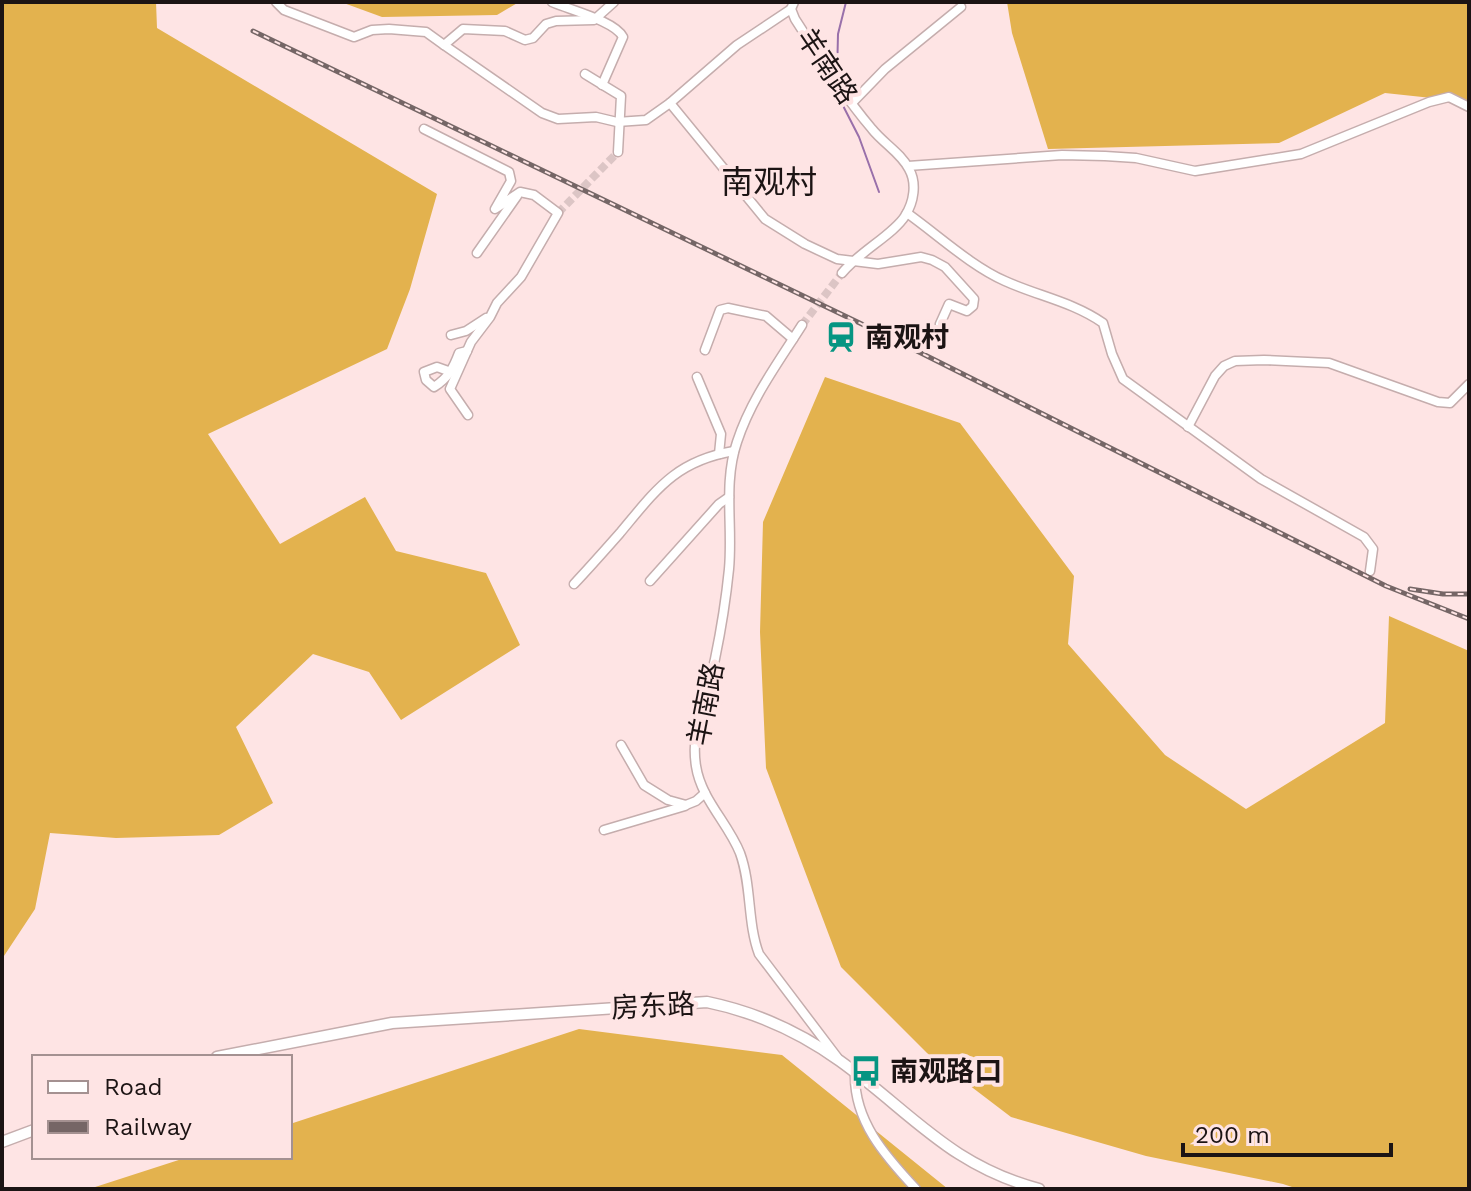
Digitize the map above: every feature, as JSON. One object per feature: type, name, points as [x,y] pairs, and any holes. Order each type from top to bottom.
[{"type":"main road","name":"房东路","points":[[227,1055],[392,1023],[707,1002],[737,1008],[763,1018],[816,1045],[963,1158],[995,1176],[1039,1189]]},
{"type":"main road","points":[[2,1142],[32,1131]]},
{"type":"street","points":[[276,2],[284,10],[354,37],[372,30],[426,32],[542,113],[558,119],[596,117],[617,122],[646,120],[737,45],[793,6]]},
{"type":"street","points":[[552,2],[594,20]]},
{"type":"street","points":[[594,20],[614,2]]},
{"type":"street","name":"羊南路","points":[[793,6],[795,19],[852,103],[879,137],[908,166]]},
{"type":"street","points":[[852,103],[885,69],[961,7]]},
{"type":"street","points":[[444,45],[463,29],[505,31],[525,40],[533,38],[546,24],[556,21],[611,23],[622,32],[623,37],[602,85]]},
{"type":"street","points":[[585,74],[621,96],[617,122],[620,138],[618,152]]},
{"type":"street","points":[[842,273],[852,260],[896,226],[907,213],[914,184],[908,166],[1062,155],[1136,158],[1195,171],[1310,151],[1429,102],[1449,97],[1469,107]]},
{"type":"street","points":[[670,103],[765,219],[805,244],[837,259],[878,264],[921,257],[945,267],[974,299],[973,306],[967,311],[949,304],[940,324]]},
{"type":"street","points":[[424,129],[509,172],[511,181],[495,209],[520,192],[534,195],[558,213],[521,277],[497,303],[467,351],[450,389],[468,415]]},
{"type":"street","points":[[477,253],[520,192]]},
{"type":"street","points":[[907,213],[987,272],[1008,283],[1061,300],[1103,323],[1123,379],[1261,479],[1364,537],[1373,549],[1370,571]]},
{"type":"street","points":[[705,350],[720,310],[728,308],[766,316],[793,339]]},
{"type":"street","points":[[451,335],[479,324],[493,312]]},
{"type":"street","name":"羊南路","points":[[802,325],[750,407],[734,451],[730,468],[729,570],[716,650],[699,714],[696,767],[705,793],[740,853],[747,875],[754,939],[759,954],[840,1061]]},
{"type":"street","points":[[451,372],[459,353],[467,351]]},
{"type":"street","points":[[1188,427],[1215,376],[1224,366],[1235,361],[1329,363],[1438,402],[1450,403],[1469,384]]},
{"type":"street","points":[[697,377],[721,434],[719,454]]},
{"type":"street","points":[[574,584],[652,493],[678,471],[734,451]]},
{"type":"street","points":[[650,581],[719,504],[729,497]]},
{"type":"street","points":[[621,745],[644,785],[668,800],[686,805]]},
{"type":"street","points":[[604,830],[686,805],[705,793]]},
{"type":"street","points":[[855,1072],[854,1094],[873,1135],[885,1156],[916,1189]]},
{"type":"shaded area","points":[[2,2],[156,2],[157,28],[437,194],[410,289],[387,349],[208,434],[280,544],[365,497],[396,551],[486,573],[520,645],[401,720],[369,672],[313,654],[236,727],[273,803],[219,835],[116,838],[50,833],[35,909],[2,959]]},
{"type":"shaded area","points":[[341,2],[519,2],[497,15],[382,17]]},
{"type":"shaded area","points":[[1007,2],[1469,2],[1469,102],[1385,93],[1279,143],[1048,149],[1012,33]]},
{"type":"shaded area","points":[[825,377],[960,423],[1074,576],[1068,644],[1165,755],[1246,809],[1385,723],[1389,616],[1469,651],[1469,1189],[1298,1189],[1146,1156],[1011,1117],[927,1053],[841,967],[766,768],[760,632],[763,522]]},
{"type":"shaded area","points":[[579,1029],[782,1055],[948,1189],[89,1189],[182,1159],[292,1159],[292,1123]]},
{"type":"waterway","points":[[837,76],[838,34],[846,2]]},
{"type":"waterway","points":[[837,87],[836,92],[859,137],[879,192]]},
{"type":"tunnel","points":[[558,213],[618,152]]},
{"type":"tunnel","points":[[802,325],[842,273]]},
{"type":"railway","points":[[253,31],[897,341],[1386,586],[1469,619]]},
{"type":"railway","points":[[1410,589],[1469,594]]},
{"type":"place","name":"南观村","points":[[841,337]]},
{"type":"place","name":"南观路口","points":[[866,1071]]},
{"type":"district","name":"南观村","points":[[769,182]]}]
